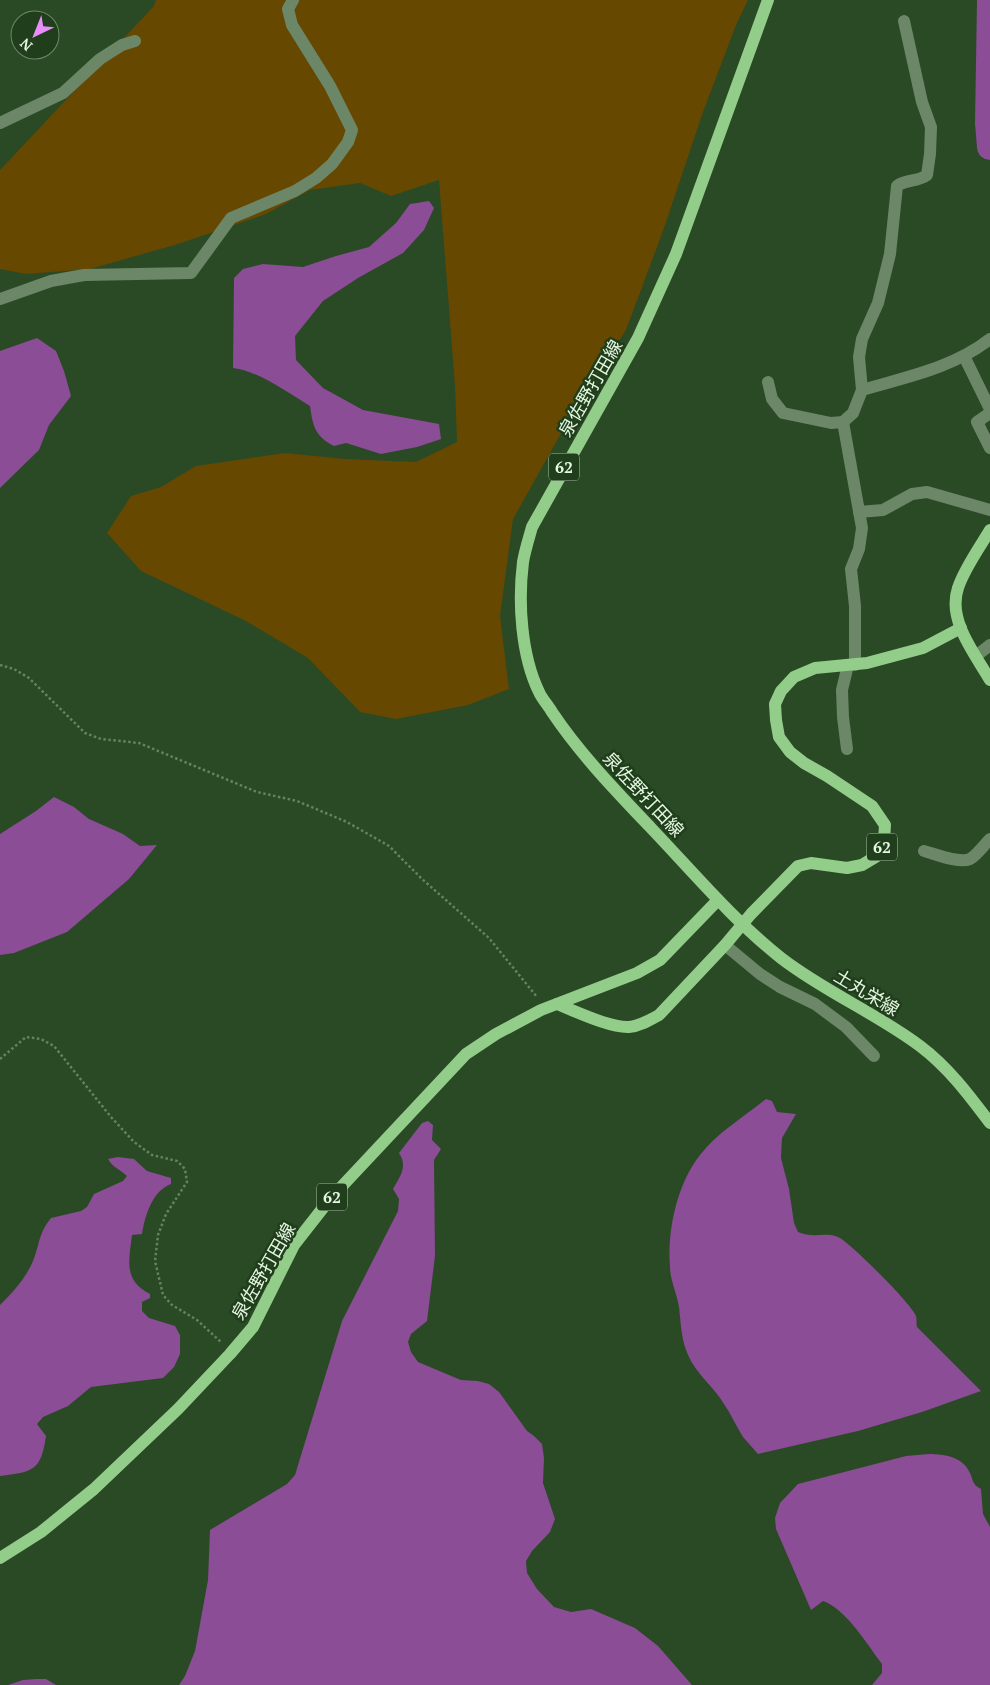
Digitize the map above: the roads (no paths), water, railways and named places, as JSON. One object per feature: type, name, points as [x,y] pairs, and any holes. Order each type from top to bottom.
[{"type":"main road","name":"泉佐野打田線","points":[[0,1558],[41,1532],[94,1490],[178,1409],[232,1352],[253,1326],[294,1246],[337,1192],[466,1054],[496,1034],[552,1006],[637,973],[660,960],[718,900],[602,776],[564,730],[539,692],[530,664],[523,630],[520,598],[523,560],[532,527],[638,338],[676,254],[768,0]]},
{"type":"main road","points":[[990,530],[958,588],[955,605],[962,633],[990,680]]},
{"type":"main road","name":"62","points":[[552,1006],[604,1022],[628,1027],[646,1022],[659,1015],[725,945],[750,914],[798,866],[811,863],[847,868],[862,865],[877,856],[884,841],[885,825],[872,806],[790,752],[779,737],[775,704],[781,691],[794,677],[815,668],[867,663],[923,648],[961,628]]},
{"type":"main road","name":"土丸栄線","points":[[718,900],[781,958],[827,990],[884,1022],[921,1047],[957,1080],[990,1122]]},
{"type":"street","points":[[0,300],[51,281],[84,275],[191,273],[231,218],[295,191],[316,178],[332,164],[348,142],[352,130],[330,86],[292,25],[288,9],[293,0]]},
{"type":"street","points":[[768,382],[772,399],[783,413],[831,423],[843,422],[852,413],[862,390],[860,348],[862,339],[878,304],[890,254],[897,186],[903,182],[922,179],[927,175],[930,154],[931,127],[922,102],[904,21]]},
{"type":"street","points":[[0,123],[63,93],[100,59],[122,45],[135,40]]},
{"type":"street","points":[[862,390],[948,364],[978,349],[990,339]]},
{"type":"street","points":[[964,356],[990,408]]},
{"type":"street","points":[[990,412],[977,422],[990,448]]},
{"type":"street","points":[[843,422],[862,528],[859,549],[851,569],[855,606],[851,665],[842,690],[847,749]]},
{"type":"street","points":[[859,512],[883,510],[912,494],[927,492],[990,510]]},
{"type":"street","points":[[976,656],[990,645]]},
{"type":"street","points":[[924,851],[946,858],[970,859],[990,840]]},
{"type":"street","points":[[725,945],[760,974],[780,987],[815,1004],[846,1027],[874,1056]]},
{"type":"waterway","points":[[990,0],[988,123],[990,147]]}]
